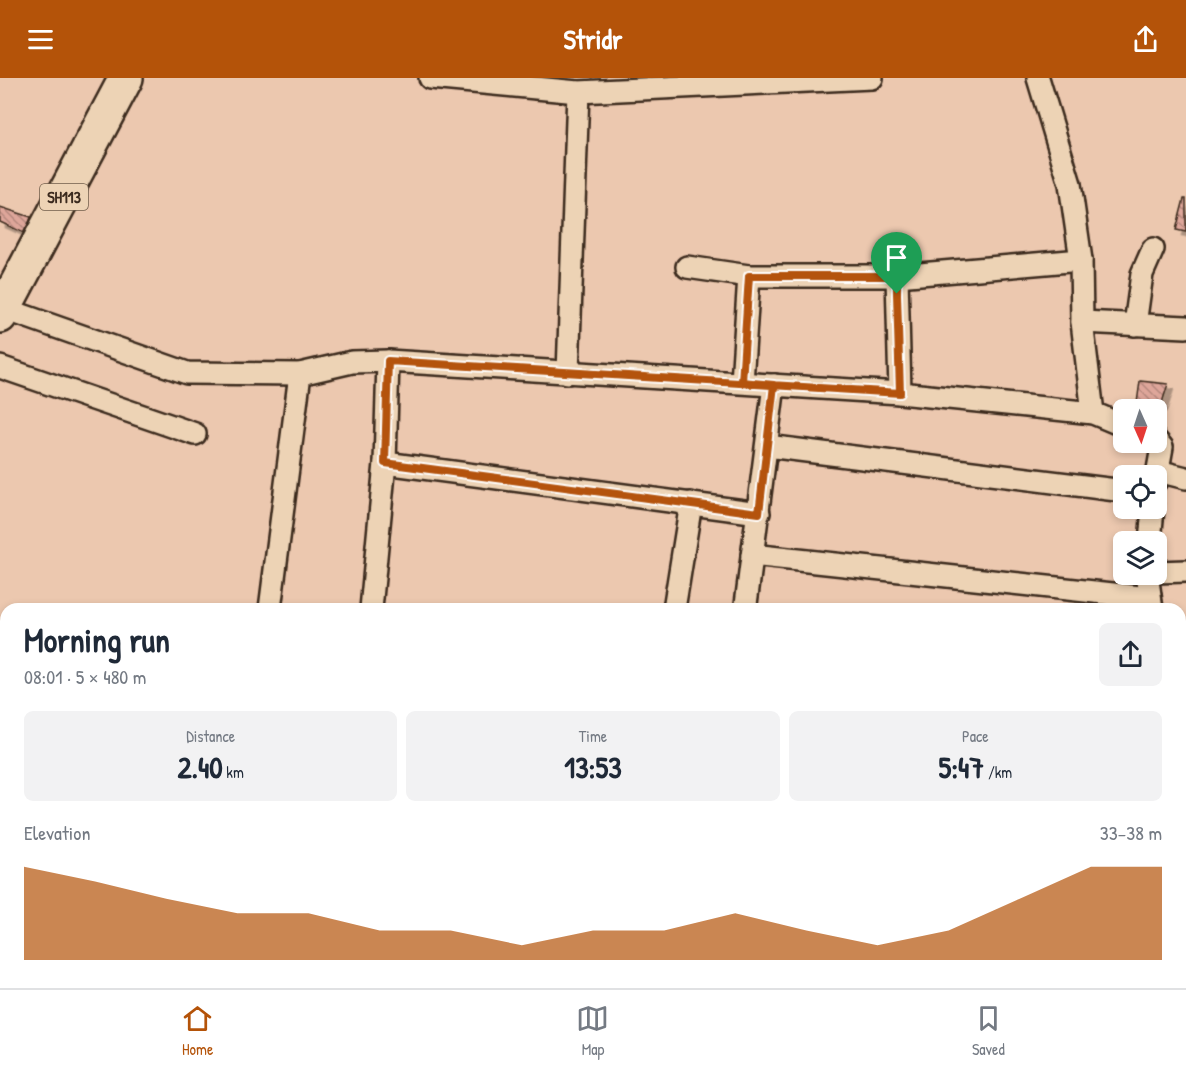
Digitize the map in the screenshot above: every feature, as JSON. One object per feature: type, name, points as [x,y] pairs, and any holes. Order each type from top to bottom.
[{"type":"main road","name":"SH113","points":[[2,312],[126,78]]},
{"type":"street","points":[[430,78],[578,92],[872,78]]},
{"type":"street","points":[[1038,78],[1070,184],[1081,260],[1082,322],[1094,413]]},
{"type":"street","points":[[568,373],[578,92]]},
{"type":"street","points":[[1135,325],[1142,274],[1153,249]]},
{"type":"street","points":[[687,267],[749,276],[897,276],[1081,260]]},
{"type":"street","points":[[742,382],[749,276]]},
{"type":"street","points":[[897,276],[900,393]]},
{"type":"street","points":[[2,312],[187,373],[300,374],[352,362],[388,361],[900,393],[1094,413],[1113,421]]},
{"type":"street","points":[[1082,322],[1186,327]]},
{"type":"street","points":[[372,603],[385,463],[388,361]]},
{"type":"street","points":[[0,367],[195,434]]},
{"type":"street","points":[[271,603],[300,374]]},
{"type":"street","points":[[746,603],[774,385]]},
{"type":"street","points":[[767,446],[1113,490]]},
{"type":"street","points":[[385,463],[759,513]]},
{"type":"street","points":[[1167,477],[1186,478]]},
{"type":"street","points":[[675,603],[691,503]]},
{"type":"street","points":[[752,555],[1143,603]]},
{"type":"street","points":[[1167,572],[1186,571]]},
{"type":"street","points":[[1148,585],[1151,603]]},
{"type":"building","points":[[1184,199],[1186,199],[1186,232],[1176,230]]},
{"type":"building","points":[[0,207],[31,217],[26,234],[0,222]]},
{"type":"building","points":[[1140,381],[1168,384],[1163,399],[1138,399]]},
{"type":"route","points":[[897,294],[897,276],[749,276],[742,382],[774,385],[759,513],[385,463],[388,361],[742,382],[900,393],[897,294]]}]
